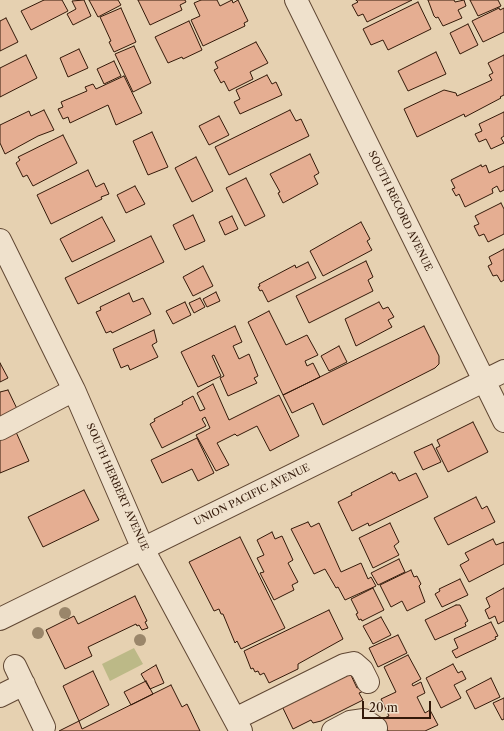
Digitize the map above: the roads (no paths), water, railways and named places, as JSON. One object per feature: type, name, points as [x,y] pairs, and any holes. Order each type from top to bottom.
[{"type":"street","name":"SOUTH RECORD AVENUE","points":[[296,0],[504,421]]},
{"type":"street","name":"SOUTH HERBERT AVENUE","points":[[0,240],[74,390],[143,549],[238,725]]},
{"type":"street","name":"UNION PACIFIC AVENUE","points":[[0,620],[504,371]]},
{"type":"street","points":[[0,429],[74,390]]},
{"type":"street","points":[[238,725],[344,665],[354,663],[362,670],[368,682]]},
{"type":"street","points":[[0,696],[19,675],[44,727]]},
{"type":"street","points":[[333,731],[350,722],[364,720],[376,728]]}]
